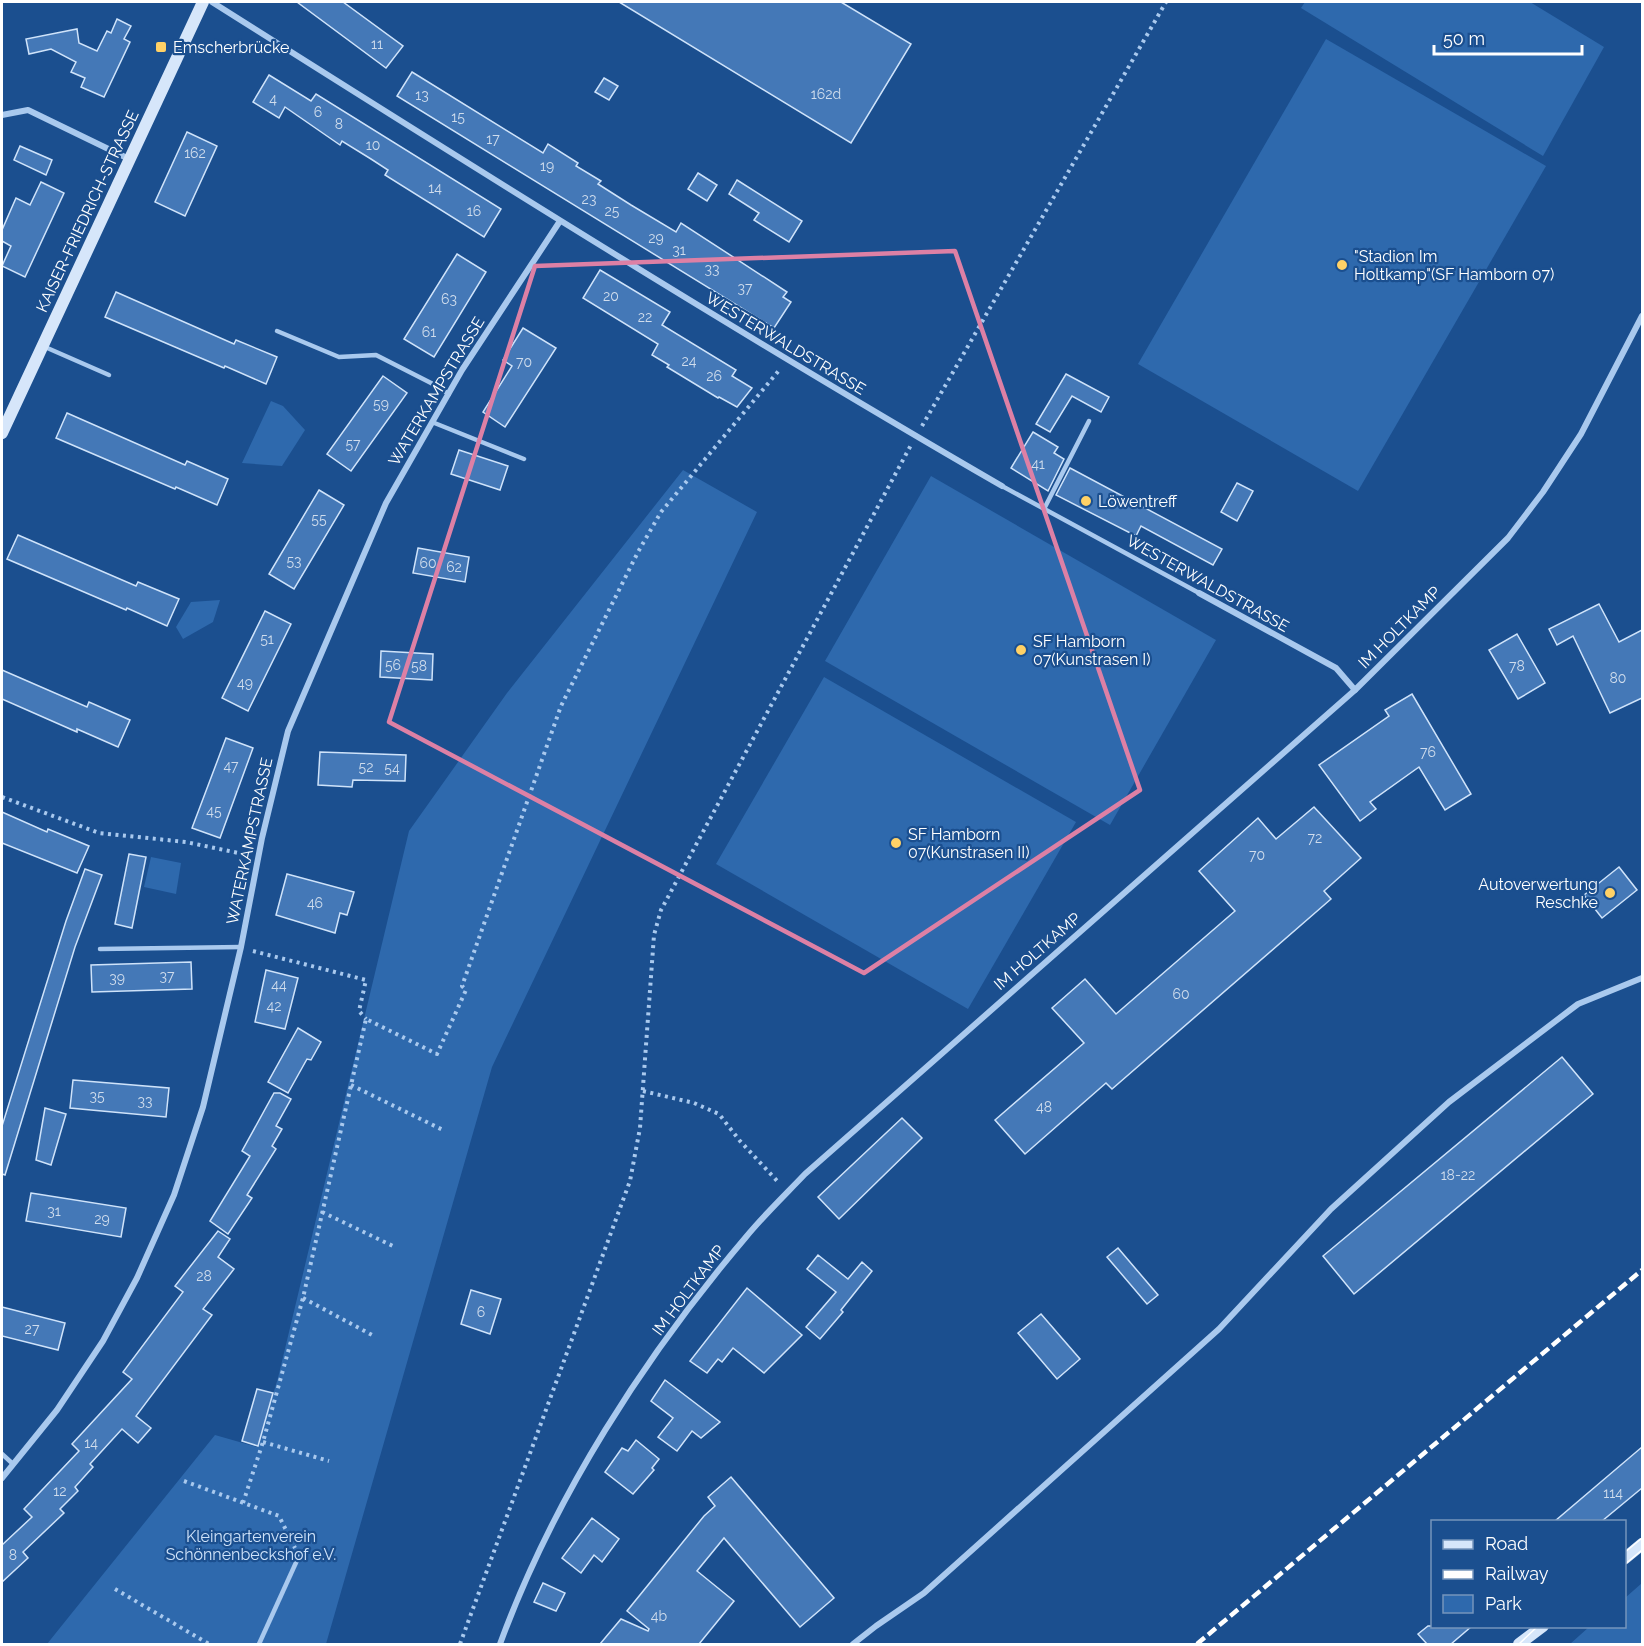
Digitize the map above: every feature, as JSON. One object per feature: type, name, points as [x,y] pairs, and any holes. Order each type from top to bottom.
[{"type":"main road","name":"KAISER-FRIEDRICH-STRASSE","points":[[2,433],[203,2]]},
{"type":"main road","points":[[1626,1557],[1642,1544]]},
{"type":"main road","points":[[1519,1644],[1540,1628]]},
{"type":"main road","points":[[1528,1644],[1541,1628]]},
{"type":"street","name":"WESTERWALDSTRASSE","points":[[212,2],[787,361],[1002,486]]},
{"type":"street","points":[[2,115],[28,110],[129,159]]},
{"type":"street","name":"WATERKAMPSTRASSE","points":[[2,1478],[57,1410],[103,1341],[137,1278],[174,1195],[203,1107],[288,731],[386,502],[449,394],[560,221]]},
{"type":"street","name":"IM HOLTKAMP","points":[[500,1644],[524,1583],[564,1500],[620,1407],[677,1326],[746,1237],[805,1174],[1354,690],[1508,538],[1544,492],[1581,434],[1642,316]]},
{"type":"street","name":"WESTERWALDSTRASSE","points":[[1199,593],[1336,668],[1354,690]]},
{"type":"street","points":[[853,1644],[924,1593],[1219,1329],[1331,1209],[1449,1102],[1578,1005],[1642,978]]},
{"type":"lane","points":[[277,331],[339,357],[376,355],[449,394]]},
{"type":"lane","points":[[42,346],[109,375]]},
{"type":"lane","points":[[1044,509],[1089,421]]},
{"type":"lane","points":[[432,422],[524,459]]},
{"type":"lane","name":"WESTERWALDSTRASSE","points":[[1002,486],[1199,593]]},
{"type":"lane","points":[[100,949],[241,947]]},
{"type":"lane","points":[[2,1454],[13,1464]]},
{"type":"lane","points":[[259,1644],[299,1556]]},
{"type":"path","points":[[460,1644],[630,1181],[640,1128],[654,935],[661,910],[681,869],[916,437],[1166,2]]},
{"type":"path","points":[[241,947],[366,980],[359,1011],[366,1019],[437,1054],[466,990],[462,986],[561,706],[622,583],[661,512],[787,361]]},
{"type":"path","points":[[2,797],[99,833],[186,842],[258,856]]},
{"type":"path","points":[[243,1503],[263,1442],[303,1298],[366,1019]]},
{"type":"path","points":[[351,1085],[443,1130]]},
{"type":"path","points":[[643,1091],[694,1103],[719,1114],[740,1141],[788,1192]]},
{"type":"path","points":[[322,1212],[395,1247]]},
{"type":"path","points":[[303,1298],[372,1335]]},
{"type":"path","points":[[263,1442],[329,1461]]},
{"type":"path","points":[[184,1481],[279,1516],[299,1556]]},
{"type":"path","points":[[115,1589],[209,1644]]},
{"type":"highlighted area","points":[[955,251],[1140,790],[864,973],[389,722],[535,266]]},
{"type":"green space","points":[[1305,2],[1530,2],[1604,47],[1543,156],[1301,8]]},
{"type":"green space","name":"\"Stadion Im Holtkamp\"(SF Hamborn 07)","points":[[1326,39],[1546,166],[1358,491],[1138,364]]},
{"type":"green space","points":[[271,401],[283,406],[305,430],[282,466],[242,463]]},
{"type":"green space","name":"Kleingartenverein Schönnenbeckshof e.V.","points":[[683,470],[757,512],[492,1067],[326,1644],[47,1644],[215,1435],[257,1447],[278,1378],[409,831],[507,693]]},
{"type":"green space","name":"SF Hamborn 07(Kunstrasen I)","points":[[931,476],[1216,640],[1110,825],[825,661]]},
{"type":"green space","points":[[220,600],[213,622],[183,639],[176,627],[191,602]]},
{"type":"green space","name":"SF Hamborn 07(Kunstrasen II)","points":[[824,677],[1076,822],[968,1009],[716,864]]},
{"type":"green space","points":[[151,857],[181,863],[176,894],[144,887]]},
{"type":"green space","points":[[1642,1583],[1642,1644],[1570,1644],[1588,1628],[1626,1628],[1626,1597]]},
{"type":"building","points":[[297,2],[343,2],[403,46],[386,68]]},
{"type":"building","points":[[619,2],[841,2],[911,44],[851,143]]},
{"type":"building","points":[[117,19],[131,26],[124,39],[130,42],[104,97],[81,87],[85,78],[71,72],[76,62],[51,49],[29,54],[26,39],[77,29],[79,43],[97,51],[107,31],[111,33]]},
{"type":"building","points":[[412,72],[543,153],[548,144],[578,163],[576,166],[601,181],[598,184],[631,205],[676,232],[681,223],[787,292],[783,297],[791,302],[774,328],[397,96]]},
{"type":"building","points":[[269,75],[311,101],[316,94],[501,209],[484,237],[385,175],[388,170],[342,141],[340,145],[285,107],[279,118],[253,102]]},
{"type":"building","points":[[604,78],[618,86],[609,100],[595,92]]},
{"type":"building","points":[[187,132],[217,146],[185,216],[155,202]]},
{"type":"building","points":[[20,146],[52,160],[46,175],[14,160]]},
{"type":"building","points":[[698,173],[717,185],[707,201],[688,189]]},
{"type":"building","points":[[737,180],[802,221],[789,242],[754,220],[759,213],[729,194]]},
{"type":"building","points":[[41,182],[64,193],[25,277],[2,266],[11,246],[2,241],[2,230],[16,198],[30,205]]},
{"type":"building","points":[[457,254],[486,272],[434,357],[404,339]]},
{"type":"building","points":[[600,270],[670,312],[662,325],[736,370],[732,376],[752,388],[737,407],[667,367],[669,365],[652,355],[658,344],[583,298]]},
{"type":"building","points":[[116,292],[234,344],[236,340],[277,357],[266,384],[105,317]]},
{"type":"building","points":[[523,328],[556,348],[505,427],[483,412],[512,366],[503,360]]},
{"type":"building","points":[[1066,374],[1109,397],[1101,412],[1072,396],[1050,432],[1036,424]]},
{"type":"building","points":[[383,376],[407,393],[351,471],[327,454]]},
{"type":"building","points":[[67,413],[185,465],[187,461],[228,479],[217,505],[56,438]]},
{"type":"building","points":[[1033,432],[1058,447],[1054,453],[1064,459],[1048,491],[1011,468]]},
{"type":"building","points":[[459,450],[508,466],[500,490],[451,474]]},
{"type":"building","points":[[1070,468],[1222,549],[1213,565],[1141,526],[1136,536],[1056,495]]},
{"type":"building","points":[[1237,483],[1253,491],[1237,521],[1221,512]]},
{"type":"building","points":[[319,490],[344,505],[294,589],[269,574]]},
{"type":"building","points":[[18,535],[136,586],[138,582],[179,599],[167,626],[7,559]]},
{"type":"building","points":[[418,548],[469,557],[465,582],[413,573]]},
{"type":"building","points":[[1599,604],[1619,642],[1642,630],[1642,698],[1610,713],[1573,636],[1557,645],[1549,629]]},
{"type":"building","points":[[265,611],[291,624],[248,711],[222,698]]},
{"type":"building","points":[[1517,634],[1545,683],[1518,699],[1489,650]]},
{"type":"building","points":[[381,651],[433,654],[432,680],[380,677]]},
{"type":"building","points":[[2,670],[87,707],[89,702],[130,720],[118,747],[77,729],[77,732],[2,699]]},
{"type":"building","points":[[1412,694],[1471,794],[1445,810],[1419,767],[1370,802],[1376,809],[1360,821],[1319,765],[1389,716],[1385,710]]},
{"type":"building","points":[[226,738],[253,748],[220,838],[192,828]]},
{"type":"building","points":[[320,752],[406,755],[405,781],[353,780],[352,787],[318,785]]},
{"type":"building","points":[[1314,807],[1361,858],[1324,891],[1331,899],[1112,1089],[1106,1083],[1025,1154],[995,1120],[1084,1043],[1052,1008],[1085,979],[1116,1014],[1235,911],[1199,871],[1258,818],[1276,839]]},
{"type":"building","points":[[2,812],[47,832],[48,829],[89,846],[77,873],[2,843]]},
{"type":"building","points":[[129,854],[146,857],[132,928],[115,924]]},
{"type":"building","name":"Autoverwertung Reschke","points":[[1619,867],[1637,890],[1602,918],[1584,895]]},
{"type":"building","points":[[85,869],[102,875],[75,947],[5,1175],[2,1174],[2,1126],[66,921]]},
{"type":"building","points":[[287,874],[354,892],[347,915],[340,913],[335,933],[276,915]]},
{"type":"building","points":[[191,962],[192,989],[92,992],[91,965]]},
{"type":"building","points":[[266,970],[298,978],[285,1029],[255,1022]]},
{"type":"building","points":[[298,1028],[321,1042],[311,1060],[307,1059],[288,1093],[268,1082]]},
{"type":"building","points":[[1562,1057],[1593,1094],[1354,1294],[1323,1256]]},
{"type":"building","points":[[73,1080],[169,1088],[166,1117],[70,1108]]},
{"type":"building","points":[[274,1093],[280,1093],[291,1099],[276,1126],[282,1129],[272,1146],[276,1149],[247,1195],[252,1198],[228,1234],[210,1221],[250,1156],[242,1151]]},
{"type":"building","points":[[45,1108],[66,1114],[51,1165],[36,1160]]},
{"type":"building","points":[[902,1118],[922,1138],[839,1219],[818,1197]]},
{"type":"building","points":[[31,1193],[126,1208],[121,1237],[26,1221]]},
{"type":"building","points":[[218,1231],[230,1239],[218,1257],[234,1269],[203,1309],[212,1315],[136,1416],[151,1428],[138,1443],[122,1429],[90,1464],[93,1467],[75,1487],[78,1491],[60,1509],[64,1513],[23,1552],[28,1558],[2,1582],[2,1545],[32,1517],[24,1509],[79,1451],[72,1444],[132,1379],[123,1372],[183,1292],[175,1286]]},
{"type":"building","points":[[1118,1248],[1158,1295],[1147,1304],[1107,1257]]},
{"type":"building","points":[[818,1255],[848,1279],[862,1262],[872,1271],[841,1310],[843,1312],[820,1339],[806,1327],[836,1292],[807,1269]]},
{"type":"building","points":[[747,1288],[802,1335],[764,1373],[733,1348],[722,1362],[718,1359],[707,1373],[690,1361]]},
{"type":"building","points":[[471,1290],[501,1299],[490,1334],[461,1324]]},
{"type":"building","points":[[2,1307],[65,1323],[58,1350],[2,1336]]},
{"type":"building","points":[[1041,1314],[1080,1359],[1057,1379],[1018,1333]]},
{"type":"building","points":[[665,1380],[720,1422],[701,1438],[692,1431],[677,1451],[658,1437],[673,1418],[651,1401]]},
{"type":"building","points":[[257,1389],[273,1393],[258,1446],[242,1441]]},
{"type":"building","points":[[636,1440],[659,1459],[652,1468],[654,1470],[633,1494],[605,1472],[622,1448],[628,1451]]},
{"type":"building","points":[[1642,1447],[1642,1488],[1603,1520],[1556,1520]]},
{"type":"building","points":[[731,1477],[834,1598],[800,1627],[724,1538],[697,1571],[734,1601],[699,1644],[600,1644],[621,1619],[648,1631],[649,1629],[627,1611],[704,1516],[715,1506],[708,1497]]},
{"type":"building","points":[[592,1518],[619,1539],[602,1562],[594,1555],[581,1573],[562,1558]]},
{"type":"building","points":[[543,1583],[565,1593],[556,1611],[534,1602]]},
{"type":"building","points":[[1428,1626],[1431,1628],[1470,1628],[1451,1644],[1427,1644],[1418,1634]]},
{"type":"tram line","points":[[1626,1551],[1642,1538]]},
{"type":"tram line","points":[[1626,1563],[1642,1550]]},
{"type":"tram line","points":[[1519,1644],[1536,1628]]},
{"type":"railway","points":[[1197,1644],[1642,1270]]},
{"type":"place","name":"Emscherbrücke","points":[[161,47]]},
{"type":"place","name":"\"Stadion Im Holtkamp\"(SF Hamborn 07)","points":[[1342,265]]},
{"type":"place","name":"Löwentreff","points":[[1086,501]]},
{"type":"place","name":"SF Hamborn 07(Kunstrasen I)","points":[[1021,650]]},
{"type":"place","name":"SF Hamborn 07(Kunstrasen II)","points":[[896,843]]},
{"type":"place","name":"Autoverwertung Reschke","points":[[1610,893]]}]
